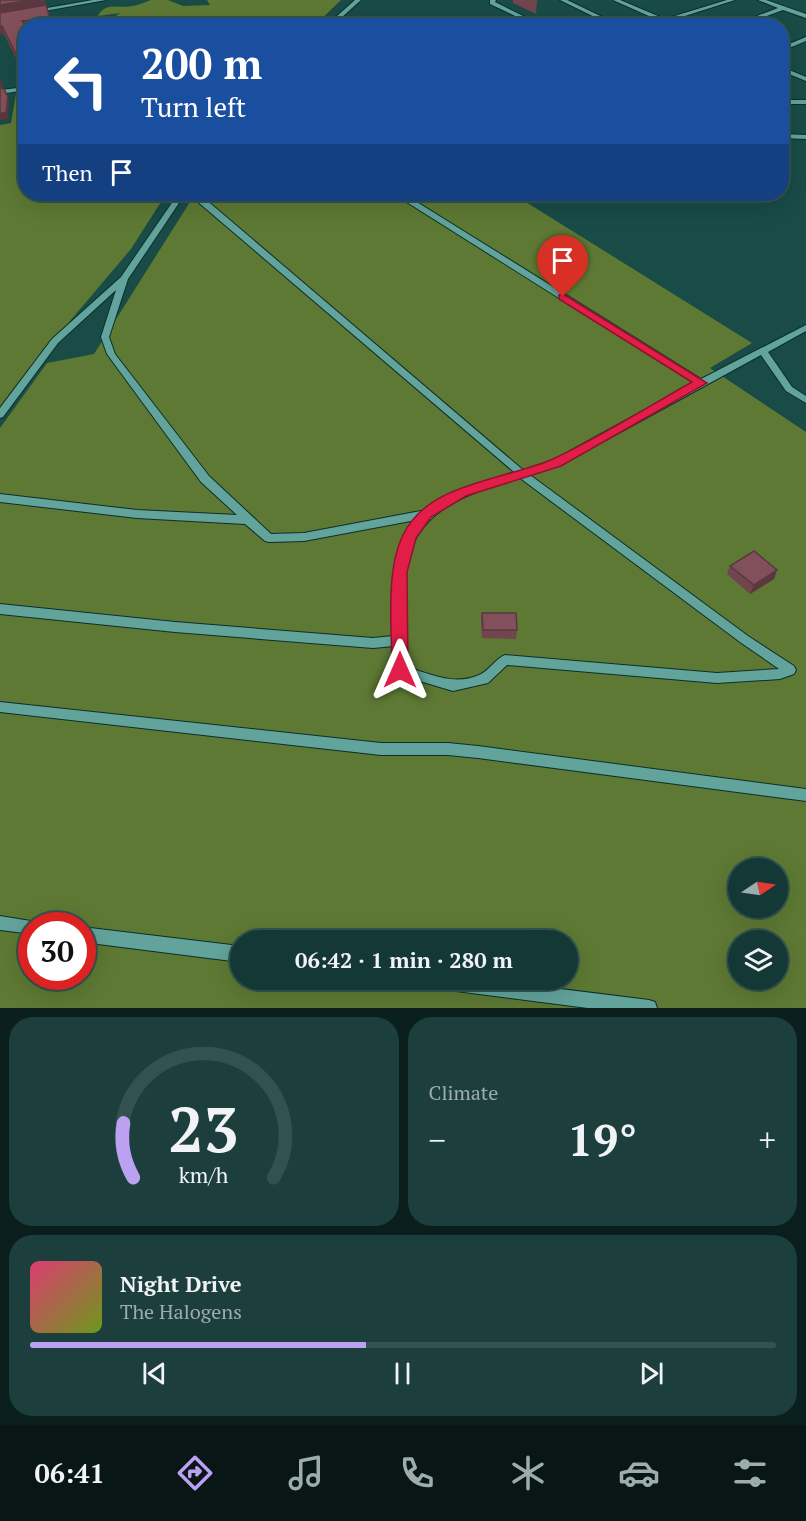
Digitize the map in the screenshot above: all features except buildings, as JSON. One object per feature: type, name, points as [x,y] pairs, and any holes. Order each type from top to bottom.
[{"type":"street","points":[[23,13],[103,0]]},
{"type":"street","points":[[337,18],[358,0]]},
{"type":"street","points":[[493,0],[492,3],[524,18]]},
{"type":"street","points":[[563,0],[602,18]]},
{"type":"street","points":[[618,1],[627,0]]},
{"type":"street","points":[[674,18],[732,0]]},
{"type":"street","points":[[761,0],[806,16]]},
{"type":"street","points":[[618,1],[657,18]]},
{"type":"street","points":[[755,18],[783,8]]},
{"type":"street","points":[[789,46],[806,39]]},
{"type":"street","points":[[789,72],[806,79]]},
{"type":"street","points":[[0,92],[18,90]]},
{"type":"street","points":[[789,102],[806,102]]},
{"type":"street","points":[[789,136],[806,137]]},
{"type":"street","points":[[0,415],[56,341],[124,279],[176,201]]},
{"type":"street","points":[[202,201],[522,474],[744,639],[790,670],[780,674],[717,678],[505,660],[484,679],[453,686],[400,670],[399,572],[409,536],[426,514]]},
{"type":"street","points":[[411,201],[701,383]]},
{"type":"street","points":[[124,279],[105,337],[111,354],[205,479],[269,538],[304,537],[426,514],[461,493],[556,463],[806,328]]},
{"type":"street","points":[[764,351],[789,389],[806,400]]},
{"type":"street","points":[[0,498],[137,514],[248,520]]},
{"type":"street","points":[[0,609],[373,643],[400,640]]},
{"type":"street","points":[[0,707],[381,749],[448,749],[478,752],[806,795]]},
{"type":"street","points":[[0,923],[18,925]]},
{"type":"street","points":[[96,936],[230,953]]},
{"type":"street","points":[[510,990],[649,1008]]},
{"type":"green space","points":[[151,0],[168,0],[183,6],[210,5],[207,0],[341,0],[322,18],[113,18],[120,13],[98,16],[101,11],[109,7],[133,6]]},
{"type":"green space","points":[[16,94],[18,94],[18,201],[162,201],[131,249],[0,408],[0,125],[11,123]]},
{"type":"green space","points":[[191,201],[524,201],[752,343],[710,368],[806,432],[806,1008],[0,1008],[0,428],[47,363],[94,354]]},
{"type":"route","points":[[400,670],[399,572],[409,536],[426,514],[461,493],[496,480],[556,463],[701,383],[563,297]]}]
